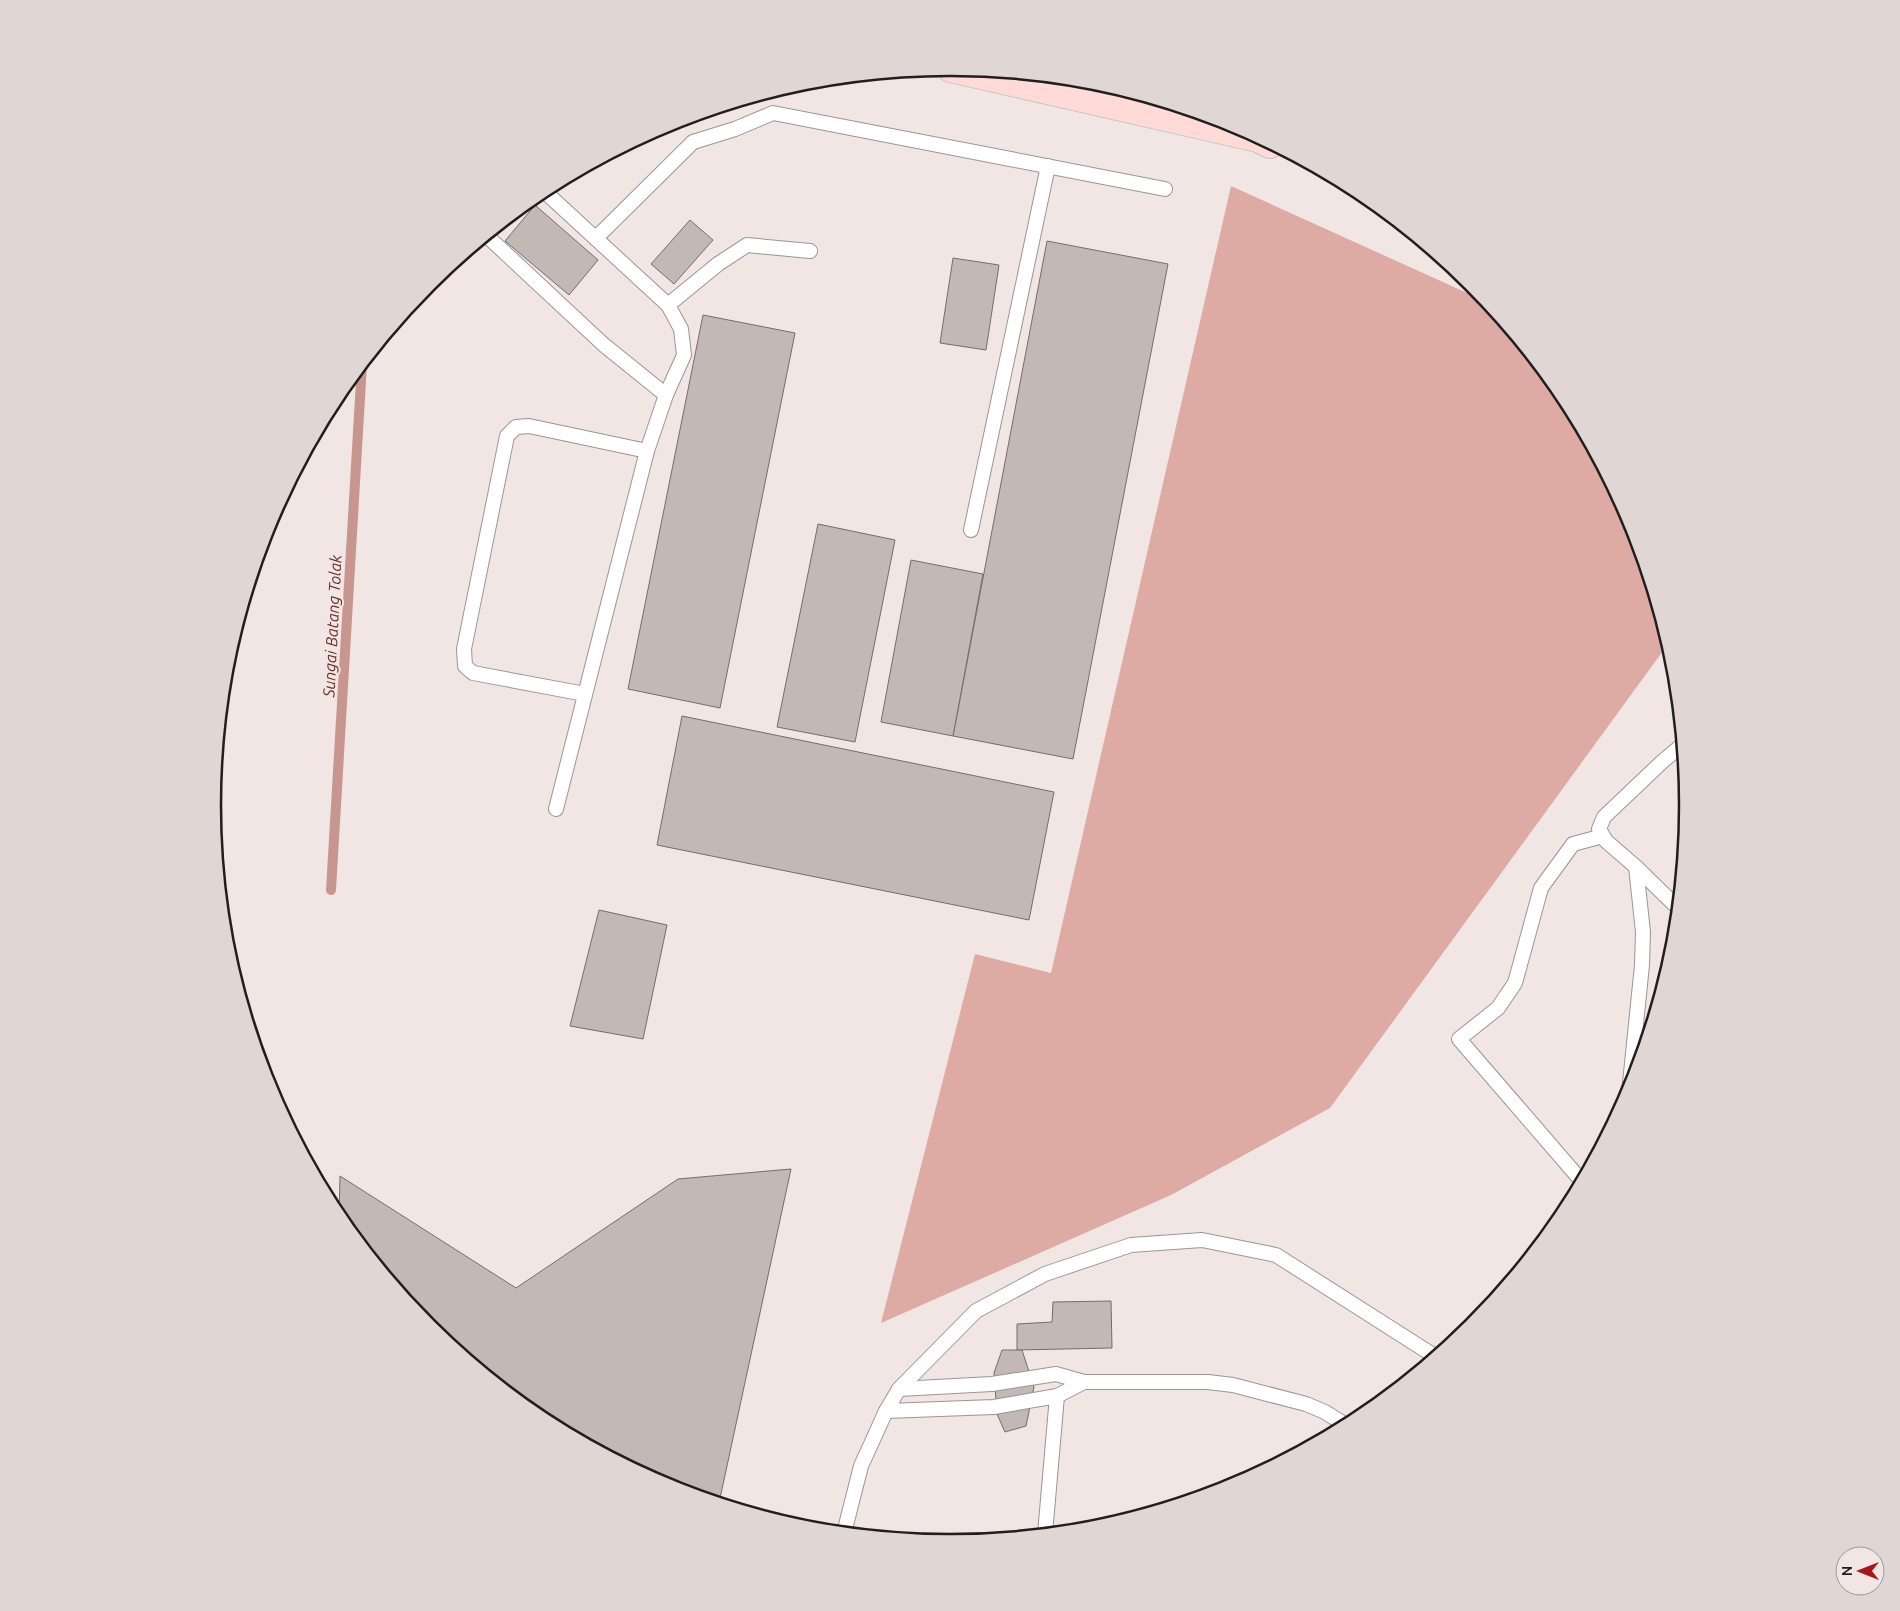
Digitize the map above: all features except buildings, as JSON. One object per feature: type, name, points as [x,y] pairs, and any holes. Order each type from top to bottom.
[{"type":"main road","points":[[994,78],[1225,130]]},
{"type":"lane","points":[[596,238],[694,142],[734,129],[773,113],[1164,189]]},
{"type":"lane","points":[[971,530],[1048,166]]},
{"type":"lane","points":[[550,196],[668,304],[680,329],[684,355],[666,395],[647,451],[556,808]]},
{"type":"lane","points":[[491,239],[604,345],[666,395]]},
{"type":"lane","points":[[668,304],[705,273],[747,245],[810,251]]},
{"type":"lane","points":[[585,694],[472,674],[465,666],[464,649],[507,436],[516,427],[529,426],[647,451]]},
{"type":"lane","points":[[1673,903],[1606,841],[1598,829],[1604,817],[1677,749]]},
{"type":"lane","points":[[1578,1177],[1458,1039],[1498,1008],[1515,983],[1541,888],[1573,844],[1603,836]]},
{"type":"lane","points":[[1632,1064],[1642,965],[1643,932],[1636,867]]},
{"type":"lane","points":[[845,1527],[861,1466],[899,1389],[976,1311],[1045,1274],[1131,1245],[1202,1240],[1276,1255],[1431,1354]]},
{"type":"lane","points":[[899,1389],[992,1384],[1056,1374],[1084,1382],[1208,1382],[1233,1386],[1306,1404],[1325,1412],[1340,1421]]},
{"type":"lane","points":[[886,1412],[994,1407],[1057,1396],[1084,1382]]},
{"type":"lane","points":[[1045,1529],[1057,1396]]},
{"type":"shaded area","points":[[1231,186],[1470,294],[1529,362],[1582,441],[1624,526],[1641,571],[1662,652],[1330,1108],[1171,1195],[881,1323],[975,954],[1051,973]]},
{"type":"waterway","name":"Sungai Batang Tolak","points":[[331,890],[361,376]]}]
